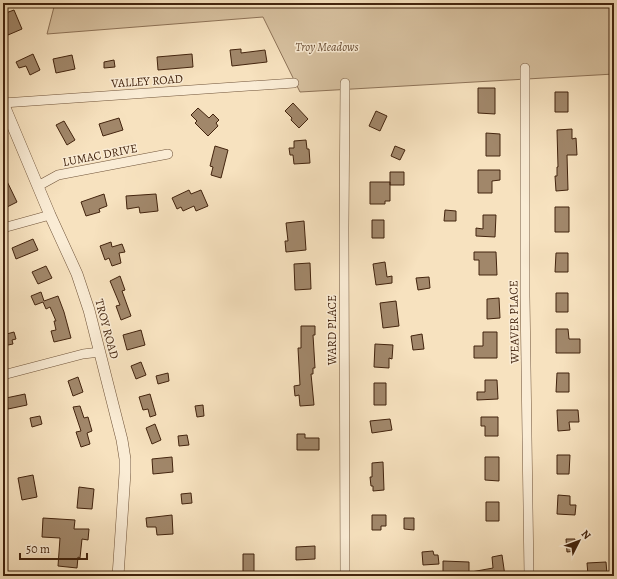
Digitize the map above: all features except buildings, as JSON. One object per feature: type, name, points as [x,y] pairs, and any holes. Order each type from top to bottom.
[{"type":"street","name":"WEAVER PLACE","points":[[525,68],[525,288],[529,576]]},
{"type":"street","name":"VALLEY ROAD","points":[[3,103],[294,83]]},
{"type":"street","name":"WARD PLACE","points":[[345,83],[345,576]]},
{"type":"street","name":"TROY ROAD","points":[[3,103],[50,215],[77,274],[89,310],[122,440],[125,459],[118,576]]},
{"type":"street","name":"LUMAC DRIVE","points":[[38,186],[58,175],[168,154]]},
{"type":"street","points":[[3,228],[50,215]]},
{"type":"street","points":[[3,375],[83,354],[100,352]]},
{"type":"green space","name":"Troy Meadows","points":[[55,3],[611,3],[614,74],[300,92],[263,17],[47,34]]}]
